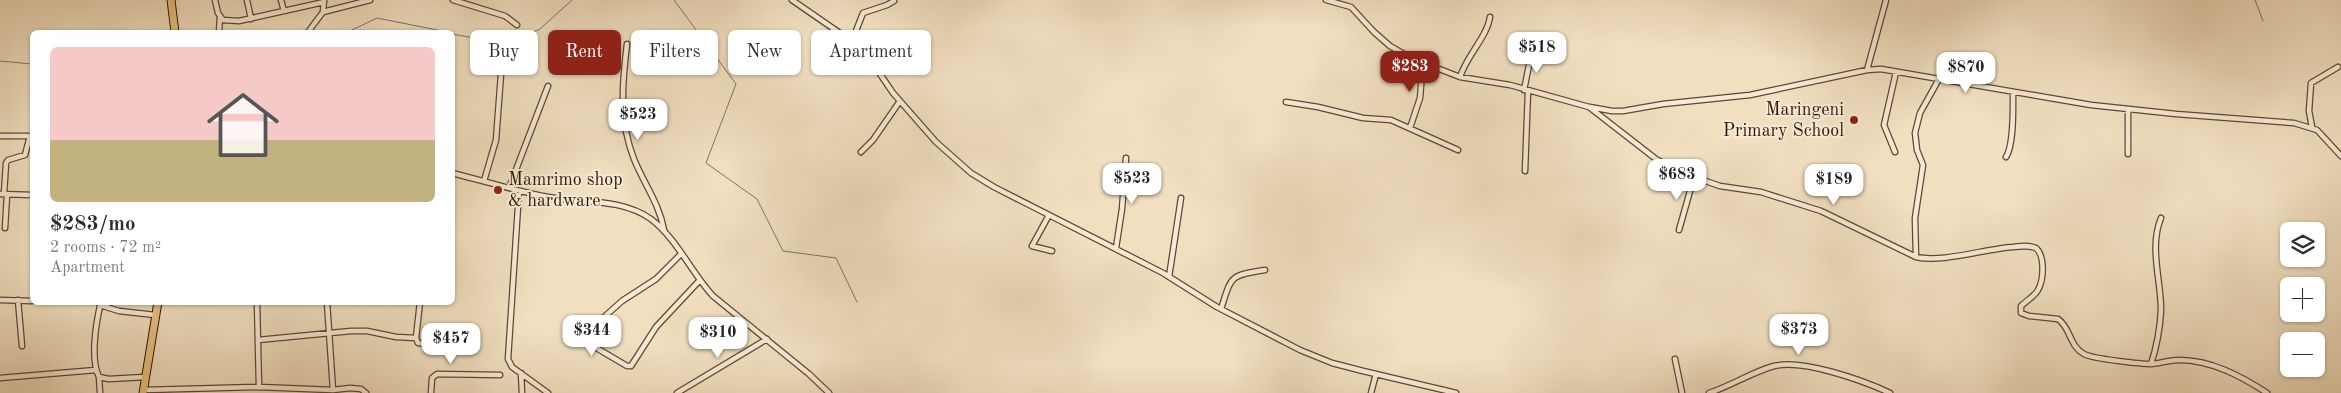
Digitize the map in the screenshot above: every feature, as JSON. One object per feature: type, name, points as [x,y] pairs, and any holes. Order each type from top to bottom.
[{"type":"highway","points":[[171,0],[175,30]]},
{"type":"highway","points":[[143,392],[157,305]]},
{"type":"street","points":[[215,0],[220,16],[219,30]]},
{"type":"street","points":[[247,0],[252,19]]},
{"type":"street","points":[[281,0],[284,11]]},
{"type":"street","points":[[323,12],[370,0]]},
{"type":"street","points":[[453,0],[505,16],[517,25]]},
{"type":"street","points":[[792,0],[837,30]]},
{"type":"street","points":[[1326,0],[1351,7],[1390,46],[1460,77],[1500,83],[1589,107],[1612,111],[1750,95],[1867,70],[1896,72],[2128,109],[2272,120],[2312,127],[2341,156]]},
{"type":"street","points":[[1867,70],[1886,0]]},
{"type":"street","points":[[220,16],[223,20],[231,22],[252,19],[324,1],[323,12],[310,30]]},
{"type":"street","points":[[856,30],[863,13],[894,1]]},
{"type":"street","points":[[1460,77],[1464,64],[1484,33],[1490,17]]},
{"type":"street","points":[[627,44],[621,87],[622,110],[630,149],[658,206],[664,231]]},
{"type":"street","points":[[1525,171],[1526,91],[1531,55]]},
{"type":"street","points":[[1410,128],[1420,98],[1424,62]]},
{"type":"street","points":[[2312,127],[2309,111],[2311,83],[2338,67]]},
{"type":"street","points":[[1895,152],[1884,125],[1896,72]]},
{"type":"street","points":[[484,181],[496,140],[501,75]]},
{"type":"street","points":[[882,75],[900,101],[949,156],[971,173],[1116,248],[1169,277],[1221,309],[1317,358],[1456,393]]},
{"type":"street","points":[[1916,257],[1916,218],[1923,165],[1917,150],[1915,133],[1920,113],[1939,79]]},
{"type":"street","points":[[509,188],[548,86]]},
{"type":"street","points":[[2006,157],[2012,147],[2010,139],[2013,92]]},
{"type":"street","points":[[861,152],[878,134],[900,101]]},
{"type":"street","points":[[1286,102],[1318,107],[1363,118],[1391,120],[1458,150]]},
{"type":"street","points":[[1589,107],[1656,159],[1694,177],[1720,186],[1762,192],[1821,211],[1916,257],[1932,259],[1994,248],[2024,246],[2036,248],[2042,256],[2040,286],[2036,293],[2020,306],[2021,313],[2029,316],[2058,319],[2065,327],[2074,346],[2085,355],[2151,364],[2178,360],[2201,363],[2225,370],[2267,393]]},
{"type":"street","points":[[2128,109],[2128,154]]},
{"type":"street","points":[[0,136],[30,136]]},
{"type":"street","points":[[5,228],[4,195],[6,163],[8,160],[25,156],[30,139]]},
{"type":"street","points":[[1116,248],[1122,209],[1126,158]]},
{"type":"street","points":[[455,174],[519,191],[629,207],[652,220],[664,231],[699,281],[723,305],[767,339],[829,393]]},
{"type":"street","points":[[1680,230],[1694,177]]},
{"type":"street","points":[[519,191],[514,280],[507,352],[510,364],[548,393]]},
{"type":"street","points":[[4,195],[30,195]]},
{"type":"street","points":[[1169,277],[1181,198]]},
{"type":"street","points":[[1049,215],[1032,246],[1052,251]]},
{"type":"street","points":[[2151,364],[2160,328],[2161,309],[2156,237],[2161,218]]},
{"type":"street","points":[[681,254],[656,279],[622,301],[603,318],[587,338],[588,343],[627,366],[631,366],[656,327],[699,281]]},
{"type":"street","points":[[1221,309],[1232,278],[1238,275],[1265,270]]},
{"type":"street","points":[[0,300],[30,300]]},
{"type":"street","points":[[18,300],[22,346]]},
{"type":"street","points":[[100,305],[96,331],[96,370],[99,377],[100,393]]},
{"type":"street","points":[[105,305],[119,311],[155,315]]},
{"type":"street","points":[[257,305],[259,387]]},
{"type":"street","points":[[327,305],[333,390]]},
{"type":"street","points":[[420,305],[416,338],[421,345],[464,347]]},
{"type":"street","points":[[258,340],[367,331],[396,337],[416,338]]},
{"type":"street","points":[[677,393],[767,339]]},
{"type":"street","points":[[1675,360],[1682,393]]},
{"type":"street","points":[[1709,393],[1772,367],[1792,365],[1836,374],[1890,393]]},
{"type":"street","points":[[0,378],[96,370]]},
{"type":"street","points":[[521,373],[522,393]]},
{"type":"street","points":[[431,393],[432,378],[437,374],[500,375]]},
{"type":"street","points":[[1371,393],[1376,374]]},
{"type":"street","points":[[99,377],[109,379],[146,377]]},
{"type":"street","points":[[143,392],[259,387],[274,391],[356,389],[366,393]]},
{"type":"waterway","points":[[455,35],[508,44],[540,29],[572,0]]},
{"type":"waterway","points":[[674,0],[736,84],[706,163],[757,199],[783,251],[836,258],[857,302]]},
{"type":"waterway","points":[[2255,0],[2263,21]]},
{"type":"waterway","points":[[352,30],[377,18],[437,30]]},
{"type":"waterway","points":[[0,61],[30,64]]},
{"type":"place","name":"Maringeni Primary School","points":[[1854,120]]},
{"type":"place","name":"Mamrimo shop & hardware","points":[[498,190]]}]
